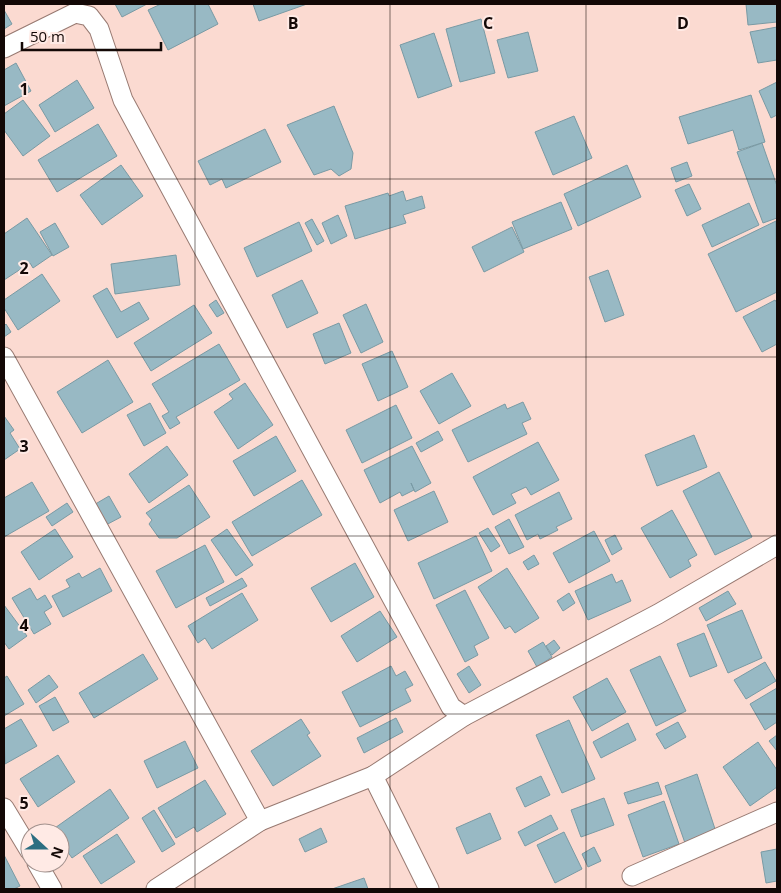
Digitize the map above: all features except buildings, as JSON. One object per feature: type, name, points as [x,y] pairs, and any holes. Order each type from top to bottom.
[{"type":"street","points":[[4,48],[75,13],[89,16],[99,29],[123,100],[451,707],[464,716]]},
{"type":"street","points":[[4,357],[260,821]]},
{"type":"street","points":[[156,889],[260,821],[373,776],[464,716],[658,614],[777,545]]},
{"type":"street","points":[[373,776],[429,889]]},
{"type":"street","points":[[4,808],[20,834]]},
{"type":"street","points":[[632,876],[777,812]]},
{"type":"street","points":[[43,873],[52,889]]}]
